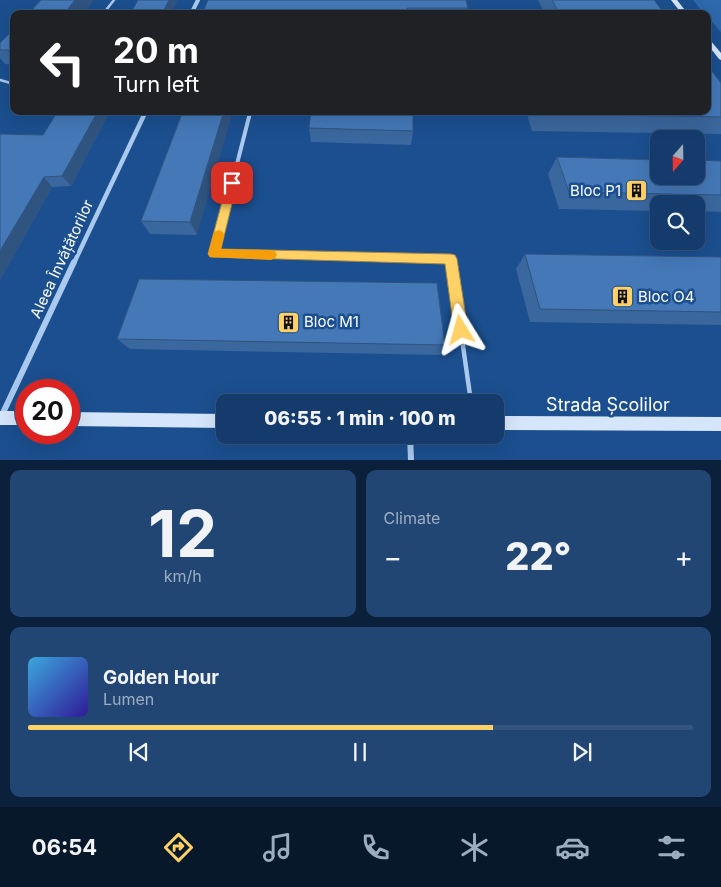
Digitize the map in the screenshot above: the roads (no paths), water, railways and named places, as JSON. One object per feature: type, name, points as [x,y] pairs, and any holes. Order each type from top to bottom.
[{"type":"street","points":[[674,0],[682,10]]},
{"type":"street","points":[[711,45],[721,58]]},
{"type":"street","name":"Aleea Învățătorilor","points":[[0,418],[144,115]]},
{"type":"street","points":[[0,418],[15,418]]},
{"type":"street","points":[[80,419],[216,421]]},
{"type":"street","name":"Strada Școlilor","points":[[504,423],[721,424]]},
{"type":"street","points":[[410,444],[411,460]]},
{"type":"lane","points":[[249,115],[214,254],[451,259],[470,394]]},
{"type":"place","name":"Bloc P1","points":[[637,191]]},
{"type":"place","name":"Bloc O4","points":[[622,297]]},
{"type":"place","name":"Bloc M1","points":[[288,322]]}]
